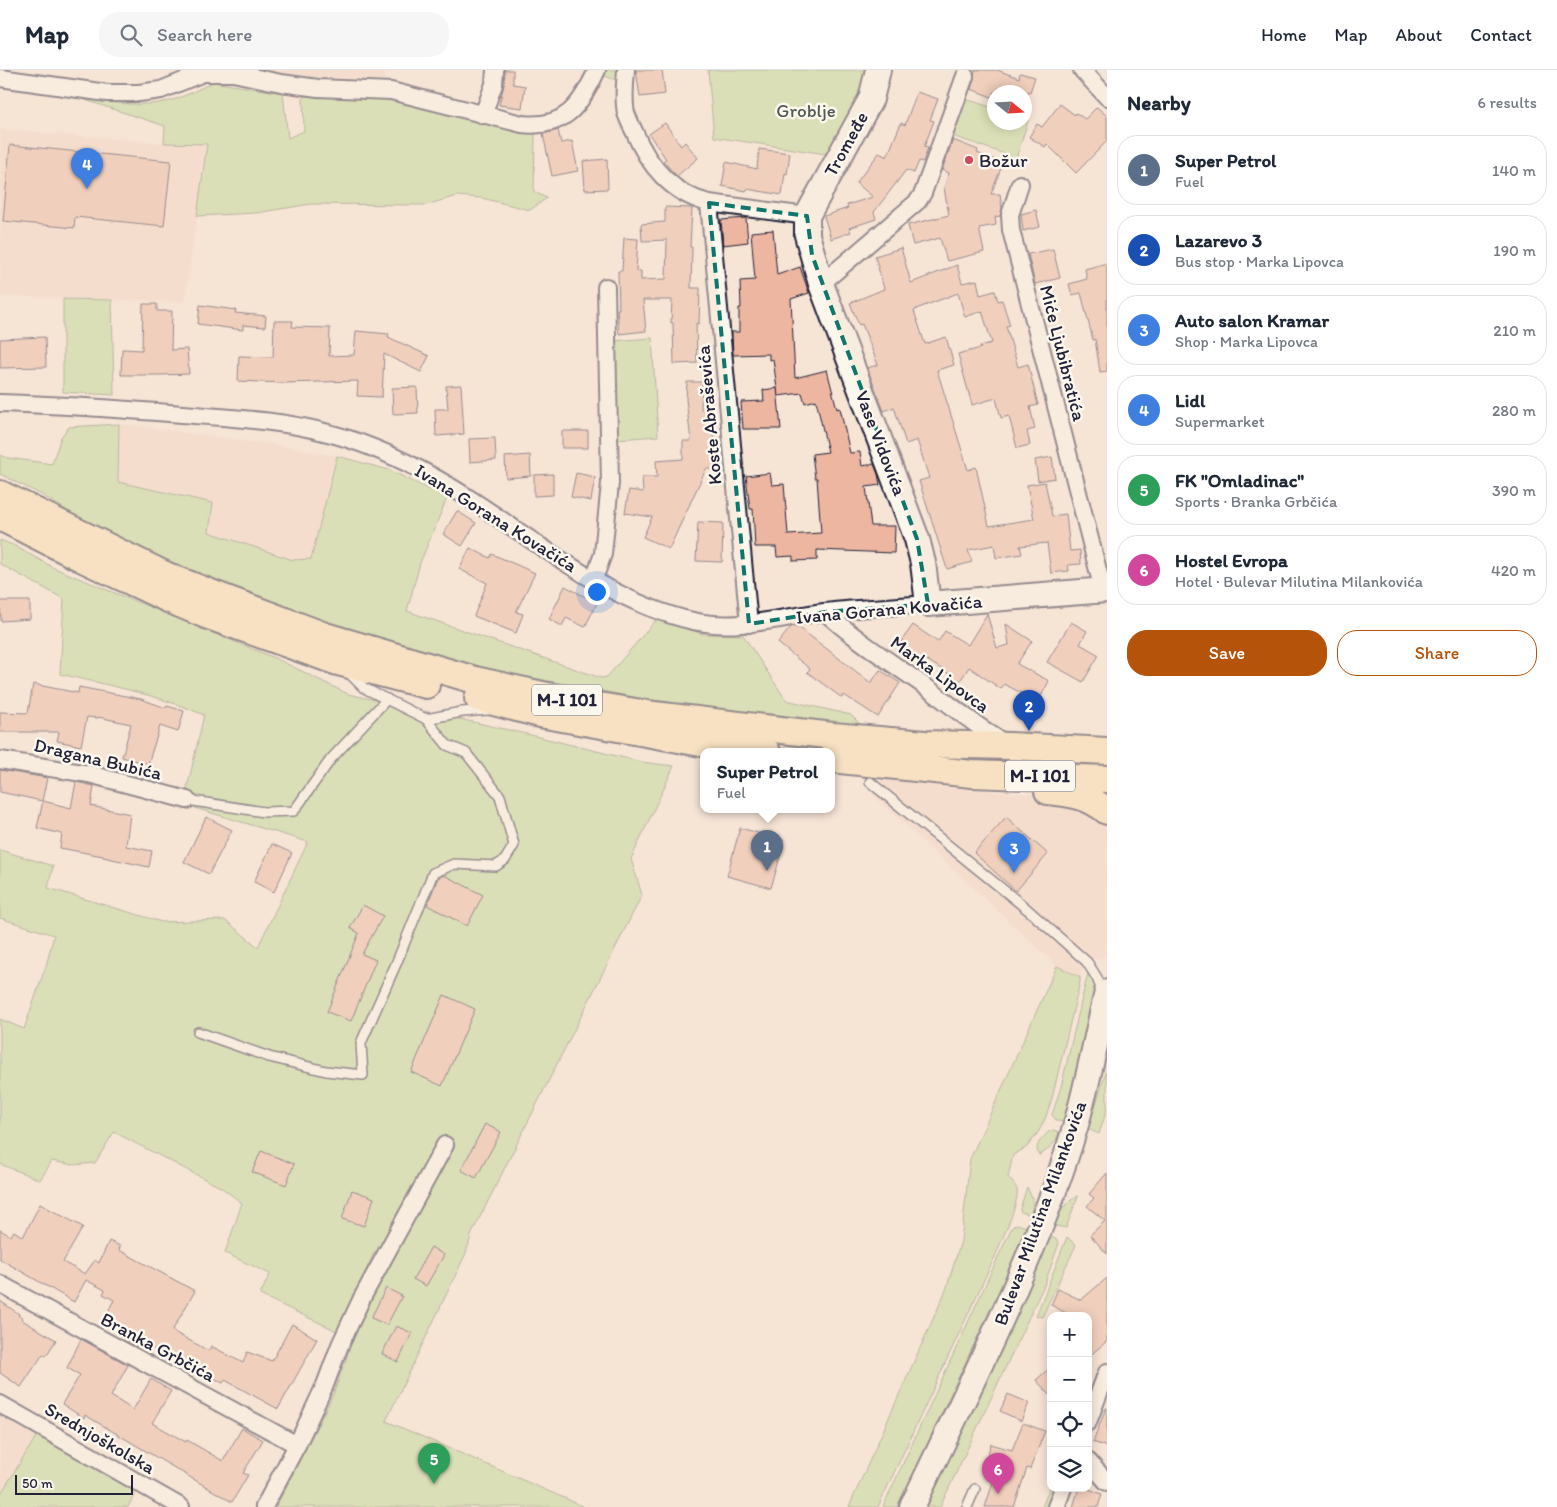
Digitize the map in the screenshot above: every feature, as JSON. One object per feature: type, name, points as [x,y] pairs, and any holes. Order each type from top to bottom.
[{"type":"main road","name":"M-I 101","points":[[0,494],[165,575],[216,595],[325,636],[475,680],[574,702],[654,715],[925,744],[1107,751]]},
{"type":"main road","name":"M-I 101","points":[[0,517],[168,599],[251,632],[338,662],[540,714],[731,748]]},
{"type":"main road","name":"M-I 101","points":[[835,758],[972,774],[1107,779]]},
{"type":"main road","points":[[972,774],[1014,788],[1072,793],[1092,800],[1107,811]]},
{"type":"street","points":[[483,115],[494,84],[495,70]]},
{"type":"street","points":[[0,78],[107,93],[139,93],[161,90],[202,73],[233,72],[281,83],[318,88],[391,90],[483,115],[532,125],[542,125],[552,123],[568,114],[581,100],[598,70]]},
{"type":"street","points":[[626,70],[625,99],[627,114],[643,151],[652,165],[672,185],[696,200],[709,203],[807,216]]},
{"type":"street","name":"Tromeđe","points":[[807,216],[870,99],[878,70]]},
{"type":"street","points":[[1082,70],[1107,97]]},
{"type":"street","points":[[821,284],[918,202],[965,76]]},
{"type":"street","name":"Miće Ljubibratića","points":[[1020,184],[1010,215],[1011,230],[1105,590]]},
{"type":"street","name":"Koste Abraševića","points":[[709,203],[749,624]]},
{"type":"street","name":"Vase Vidovića","points":[[807,216],[807,235],[821,284],[917,539],[923,563],[928,604]]},
{"type":"street","points":[[594,579],[603,554],[610,483],[606,287]]},
{"type":"street","name":"Ivana Gorana Kovačića","points":[[0,403],[60,405],[202,416],[292,425],[328,433],[372,447],[420,470],[594,579],[624,595],[673,615],[711,624],[730,626],[825,612],[1105,590]]},
{"type":"street","name":"Marka Lipovca","points":[[825,612],[860,642],[930,690],[983,731],[1010,746]]},
{"type":"street","name":"Dragana Bubića","points":[[0,760],[89,774],[187,800]]},
{"type":"street","name":"Bulevar Milutina Milankovića","points":[[912,1507],[997,1329],[1022,1272],[1074,1130],[1087,1086],[1106,996]]},
{"type":"street","points":[[264,1507],[326,1385],[340,1345],[362,1298],[445,1145]]},
{"type":"street","name":"Branka Grbčića","points":[[0,1284],[297,1445]]},
{"type":"street","points":[[1092,1411],[1107,1372]]},
{"type":"street","name":"Srednjoškolska","points":[[0,1404],[181,1507]]},
{"type":"street","points":[[1092,1465],[1107,1482]]},
{"type":"street","points":[[1056,1507],[1062,1492]]},
{"type":"lane","points":[[198,1032],[269,1057],[326,1071],[363,1075],[361,1043],[433,873],[454,864],[496,866],[506,860],[514,845],[500,796],[466,753],[447,745],[426,719],[364,688],[338,662]]},
{"type":"lane","points":[[187,800],[264,812],[294,811],[331,759],[387,699]]},
{"type":"lane","points":[[426,719],[462,712],[517,708]]},
{"type":"lane","points":[[870,782],[1027,909],[1087,962],[1106,996]]},
{"type":"lane","points":[[967,1507],[975,1489]]},
{"type":"highlighted area","points":[[709,203],[807,216],[812,255],[917,539],[928,604],[825,612],[749,624]]},
{"type":"shaded area","points":[[258,70],[385,70],[385,81],[314,79]]},
{"type":"shaded area","points":[[0,129],[164,143],[207,144],[185,302],[0,296]]},
{"type":"shaded area","points":[[119,424],[282,446],[337,456],[311,559],[293,560],[209,532],[213,503],[118,482]]},
{"type":"shaded area","points":[[883,779],[954,788],[1065,797],[1107,823],[1107,943],[1104,957],[1098,960],[1085,953],[1080,977],[1057,966],[872,794]]},
{"type":"shaded area","points":[[0,1412],[39,1432],[0,1495]]},
{"type":"green space","points":[[604,70],[618,70],[616,80],[602,75]]},
{"type":"green space","name":"Groblje","points":[[708,70],[865,70],[855,104],[826,154],[714,137]]},
{"type":"green space","points":[[213,82],[283,93],[288,138],[304,131],[303,96],[375,96],[406,100],[535,134],[534,192],[547,198],[530,210],[482,198],[457,196],[426,205],[311,204],[256,213],[197,216],[207,144],[164,143],[165,126],[82,99],[126,104],[158,103],[191,93]]},
{"type":"green space","points":[[962,98],[987,106],[987,130],[1025,130],[1016,158],[950,135]]},
{"type":"green space","points":[[63,299],[112,300],[114,395],[63,392]]},
{"type":"green space","points":[[652,338],[658,436],[616,439],[612,341]]},
{"type":"green space","points":[[119,424],[118,482],[213,503],[209,532],[293,560],[311,559],[337,456],[389,470],[447,498],[420,563],[407,611],[601,678],[607,677],[657,619],[703,634],[743,635],[786,700],[851,715],[861,725],[785,718],[639,698],[413,655],[281,610],[119,543],[42,495],[0,474],[0,455],[8,458],[52,464],[61,437],[69,427]]},
{"type":"green space","points":[[0,540],[13,545],[54,568],[277,659],[348,694],[641,762],[674,766],[631,859],[642,895],[472,1233],[466,1253],[386,1421],[585,1507],[276,1507],[333,1395],[351,1345],[389,1261],[375,1251],[337,1331],[260,1295],[270,1274],[225,1253],[242,1203],[222,1188],[114,1132],[95,1163],[73,1165],[52,1161],[40,1180],[0,1164],[0,1019],[24,1029],[46,966],[54,935],[0,918],[0,850],[53,866],[48,888],[162,922],[225,920],[258,947],[308,842],[195,808],[202,798],[186,793],[204,715],[151,696],[60,674],[64,599],[0,564]]},
{"type":"green space","points":[[1057,966],[1080,977],[1080,982],[1052,1098],[1045,1119],[1027,1147],[1013,1155],[1008,1177],[1015,1185],[1017,1196],[1010,1221],[878,1507],[849,1507],[946,1290],[961,1241],[970,1159]]},
{"type":"green space","points":[[1088,973],[1092,976],[1097,989],[1074,1087],[1063,1122],[1057,1121],[1052,1115],[1061,1087]]},
{"type":"green space","points":[[1107,1069],[1107,1109],[1099,1134],[1088,1129]]},
{"type":"green space","points":[[1049,1131],[1059,1132],[1056,1140],[1039,1155],[1037,1151],[1038,1145]]},
{"type":"green space","points":[[1027,1187],[1033,1200],[1031,1215],[1021,1212],[1020,1209]]},
{"type":"green space","points":[[1078,1196],[1066,1228],[1055,1226],[1063,1208],[1069,1201]]},
{"type":"green space","points":[[1017,1224],[1026,1227],[1005,1278],[912,1476],[897,1507],[883,1507],[1012,1227]]},
{"type":"green space","points":[[1050,1236],[1059,1243],[1045,1283],[940,1507],[927,1507],[1028,1289]]},
{"type":"green space","points":[[1067,1237],[1076,1245],[1042,1317],[1036,1316]]},
{"type":"green space","points":[[39,1432],[136,1492],[128,1507],[0,1507],[0,1495]]},
{"type":"green space","points":[[1048,1492],[1055,1492],[1049,1507],[1042,1507]]},
{"type":"building","points":[[505,70],[513,70],[513,84],[525,86],[522,108],[499,105],[504,85]]},
{"type":"building","points":[[636,70],[662,70],[665,94],[640,97]]},
{"type":"building","points":[[975,70],[997,70],[1019,78],[1020,73],[1035,77],[1032,86],[987,85],[987,95],[971,89]]},
{"type":"building","points":[[917,92],[938,99],[930,120],[934,121],[924,147],[928,148],[923,162],[919,161],[914,173],[906,170],[874,212],[876,219],[849,228],[851,232],[831,239],[824,216],[848,208],[847,205],[873,197],[856,183],[879,153],[887,157],[901,123],[905,125]]},
{"type":"building","points":[[1060,104],[1075,115],[1076,113],[1085,119],[1097,107],[1107,116],[1107,141],[1076,173],[1047,144],[1045,147],[1029,137],[1037,124],[1042,127]]},
{"type":"building","points":[[665,123],[681,146],[685,142],[698,158],[677,176],[663,161],[666,159],[649,134]]},
{"type":"building","points":[[558,130],[561,143],[572,141],[578,171],[552,176],[543,134]]},
{"type":"building","points":[[953,140],[978,150],[977,153],[1003,163],[991,194],[1000,194],[1002,208],[1000,216],[995,217],[996,225],[979,228],[984,252],[947,261],[940,238],[913,245],[908,225],[949,215],[944,188],[949,173],[942,170]]},
{"type":"building","points":[[10,145],[171,161],[164,226],[75,217],[74,228],[3,221]]},
{"type":"building","points":[[759,149],[790,153],[782,195],[722,186],[726,162],[757,169]]},
{"type":"building","points":[[607,159],[608,189],[585,190],[583,161]]},
{"type":"building","points":[[665,207],[692,208],[690,247],[692,247],[691,288],[700,288],[699,324],[696,323],[697,363],[674,364],[673,323],[671,323],[672,300],[643,300],[646,331],[619,334],[617,309],[619,309],[618,271],[622,271],[624,238],[638,239],[636,271],[641,271],[641,280],[666,279],[667,240],[642,241],[641,224],[665,222]]},
{"type":"building","points":[[1036,210],[1040,227],[1023,231],[1021,214]]},
{"type":"building","points":[[746,218],[748,242],[723,245],[721,220]]},
{"type":"building","points":[[773,230],[777,275],[800,267],[809,293],[791,299],[795,378],[827,370],[837,409],[840,408],[850,453],[860,452],[862,466],[874,464],[878,474],[880,485],[866,487],[871,526],[895,526],[894,553],[817,550],[817,560],[793,561],[793,556],[777,557],[776,547],[755,547],[753,509],[750,509],[746,476],[770,473],[772,485],[784,484],[788,535],[821,533],[817,478],[815,478],[812,454],[828,452],[816,400],[805,403],[802,393],[778,396],[773,359],[769,360],[769,354],[733,355],[732,332],[739,332],[739,308],[741,308],[740,281],[755,280],[751,232]]},
{"type":"building","points":[[901,248],[911,283],[957,265],[962,283],[977,280],[980,295],[995,291],[998,301],[1002,300],[1010,325],[1006,326],[1018,367],[1028,364],[1038,405],[1030,407],[1035,429],[1027,431],[1030,445],[1017,448],[1009,416],[1001,418],[996,398],[972,405],[958,354],[992,343],[982,311],[965,317],[958,293],[914,311],[925,344],[946,337],[954,365],[937,370],[968,470],[976,467],[989,526],[1034,519],[1027,485],[1045,482],[1052,516],[1066,514],[1070,551],[1080,550],[1081,564],[1068,565],[1069,571],[1051,573],[1047,543],[1020,546],[1022,554],[996,558],[994,545],[968,550],[972,562],[947,569],[919,481],[929,478],[917,440],[906,444],[894,407],[884,411],[867,368],[878,365],[862,324],[859,325],[850,303],[884,289],[875,256]]},
{"type":"building","points":[[1053,249],[1060,278],[1035,284],[1028,254]]},
{"type":"building","points":[[1107,263],[1107,371],[1100,372],[1095,339],[1093,340],[1081,293],[1072,295],[1069,284],[1087,279],[1085,269]]},
{"type":"building","points":[[143,304],[157,304],[157,311],[172,311],[171,350],[187,349],[189,374],[121,375],[122,349],[142,350]]},
{"type":"building","points":[[200,305],[236,310],[235,313],[266,316],[265,327],[243,325],[243,330],[198,324]]},
{"type":"building","points":[[274,321],[293,321],[292,327],[330,328],[329,356],[354,355],[356,331],[389,334],[388,337],[429,356],[421,372],[384,354],[382,397],[357,396],[358,381],[283,383],[238,381],[239,356],[273,357]]},
{"type":"building","points":[[45,337],[46,367],[0,368],[0,339]]},
{"type":"building","points":[[687,382],[702,382],[701,409],[710,408],[715,469],[706,469],[669,549],[643,537],[652,517],[625,513],[629,490],[643,492],[642,477],[657,477],[656,461],[683,459],[683,441],[691,441],[686,399]]},
{"type":"building","points":[[461,385],[464,434],[436,436],[435,409],[448,409],[446,386]]},
{"type":"building","points":[[417,387],[418,413],[393,414],[392,388]]},
{"type":"building","points":[[777,388],[781,429],[743,429],[741,402],[764,401],[763,390]]},
{"type":"building","points":[[562,431],[588,431],[588,448],[562,448]]},
{"type":"building","points":[[495,438],[496,460],[470,462],[469,439]]},
{"type":"building","points":[[530,455],[531,476],[506,478],[505,457]]},
{"type":"building","points":[[1052,457],[1055,478],[1038,481],[1035,460]]},
{"type":"building","points":[[576,473],[595,477],[591,501],[571,497]]},
{"type":"building","points":[[553,474],[553,495],[534,496],[534,475]]},
{"type":"building","points":[[457,511],[476,523],[462,546],[443,534]]},
{"type":"building","points":[[698,522],[723,523],[722,562],[696,561]]},
{"type":"building","points":[[470,548],[490,558],[492,554],[535,573],[516,612],[523,614],[516,633],[474,616],[487,583],[459,569]]},
{"type":"building","points":[[565,586],[597,603],[585,627],[566,618],[562,626],[549,619]]},
{"type":"building","points":[[0,601],[30,601],[30,619],[1,621]]},
{"type":"building","points":[[987,614],[997,648],[1009,645],[1006,624],[1032,641],[1017,664],[1049,681],[1038,702],[1004,684],[1001,689],[969,667],[960,681],[922,657],[918,663],[897,647],[913,625],[938,642],[945,631],[968,645]]},
{"type":"building","points":[[1071,622],[1087,631],[1080,644],[1099,655],[1083,682],[1047,662]]},
{"type":"building","points":[[797,626],[871,683],[880,670],[900,683],[878,717],[844,695],[842,698],[807,672],[810,669],[778,643],[791,627]]},
{"type":"building","points":[[33,684],[78,693],[79,687],[141,699],[166,708],[167,706],[184,711],[178,732],[160,726],[148,764],[122,757],[131,724],[98,717],[87,717],[81,746],[57,741],[59,732],[0,732],[0,712],[28,713]]},
{"type":"building","points":[[0,770],[47,778],[42,801],[0,792]]},
{"type":"building","points":[[76,782],[94,786],[91,806],[130,814],[126,846],[152,851],[149,867],[60,848],[62,834],[37,828],[43,801],[71,808]]},
{"type":"building","points":[[206,817],[232,830],[209,874],[184,862]]},
{"type":"building","points":[[1006,817],[1048,854],[1016,891],[974,853]]},
{"type":"building","points":[[740,828],[785,840],[771,888],[727,876]]},
{"type":"building","points":[[272,844],[292,853],[274,892],[254,882]]},
{"type":"building","points":[[444,875],[483,895],[467,926],[427,905],[438,878]]},
{"type":"building","points":[[363,905],[383,916],[362,954],[376,960],[351,1021],[327,1012],[359,933],[350,928]]},
{"type":"building","points":[[444,995],[475,1009],[442,1086],[411,1072]]},
{"type":"building","points":[[485,1124],[501,1132],[476,1178],[461,1170]]},
{"type":"building","points":[[261,1151],[294,1164],[286,1185],[252,1172]]},
{"type":"building","points":[[1107,1173],[1107,1254],[1090,1235],[1105,1221],[1087,1206],[1094,1198],[1089,1194]]},
{"type":"building","points":[[352,1190],[374,1198],[364,1226],[342,1219]]},
{"type":"building","points":[[40,1204],[83,1227],[63,1262],[85,1274],[95,1260],[99,1263],[109,1241],[120,1246],[119,1250],[195,1291],[172,1331],[209,1351],[211,1346],[243,1363],[247,1352],[272,1361],[292,1324],[317,1339],[278,1409],[225,1380],[223,1383],[157,1348],[156,1350],[140,1343],[138,1347],[124,1340],[128,1332],[104,1319],[114,1300],[103,1294],[105,1290],[86,1280],[74,1302],[0,1259],[0,1230],[11,1236],[14,1231],[23,1237]]},
{"type":"building","points":[[431,1247],[444,1255],[426,1286],[413,1279]]},
{"type":"building","points":[[1107,1278],[1107,1341],[1092,1354],[1092,1312],[1064,1312],[1051,1305],[1058,1289],[1081,1300]]},
{"type":"building","points":[[386,1288],[402,1296],[387,1325],[371,1318]]},
{"type":"building","points":[[0,1301],[19,1314],[23,1318],[22,1320],[56,1340],[46,1356],[43,1354],[21,1387],[0,1373]]},
{"type":"building","points":[[396,1326],[412,1333],[398,1362],[382,1354]]},
{"type":"building","points":[[81,1339],[128,1365],[111,1396],[133,1410],[151,1379],[171,1391],[152,1423],[186,1442],[187,1440],[223,1461],[242,1428],[263,1440],[243,1473],[248,1475],[232,1502],[85,1415],[84,1418],[62,1404],[80,1375],[67,1368]]},
{"type":"building","points":[[1047,1370],[1047,1392],[1036,1380]]},
{"type":"building","points":[[1008,1394],[1029,1403],[1021,1421],[1000,1411]]},
{"type":"building","points":[[1107,1408],[1107,1447],[1093,1442]]},
{"type":"building","points":[[1023,1423],[1045,1431],[1030,1469],[1027,1468],[1014,1507],[985,1507],[997,1470],[984,1465],[991,1444],[1012,1450]]},
{"type":"building","points":[[1092,1490],[1102,1494],[1098,1507],[1073,1507],[1078,1492],[1092,1492]]},
{"type":"place","name":"Božur","points":[[969,160]]},
{"type":"place","name":"Lidl","points":[[87,189]]},
{"type":"place","name":"Lazarevo 3","points":[[1029,731]]},
{"type":"place","name":"Super Petrol","points":[[767,871]]},
{"type":"place","name":"Auto salon Kramar","points":[[1014,873]]},
{"type":"place","name":"FK \"Omladinac\"","points":[[434,1484]]},
{"type":"place","name":"Hostel Evropa","points":[[998,1494]]}]
